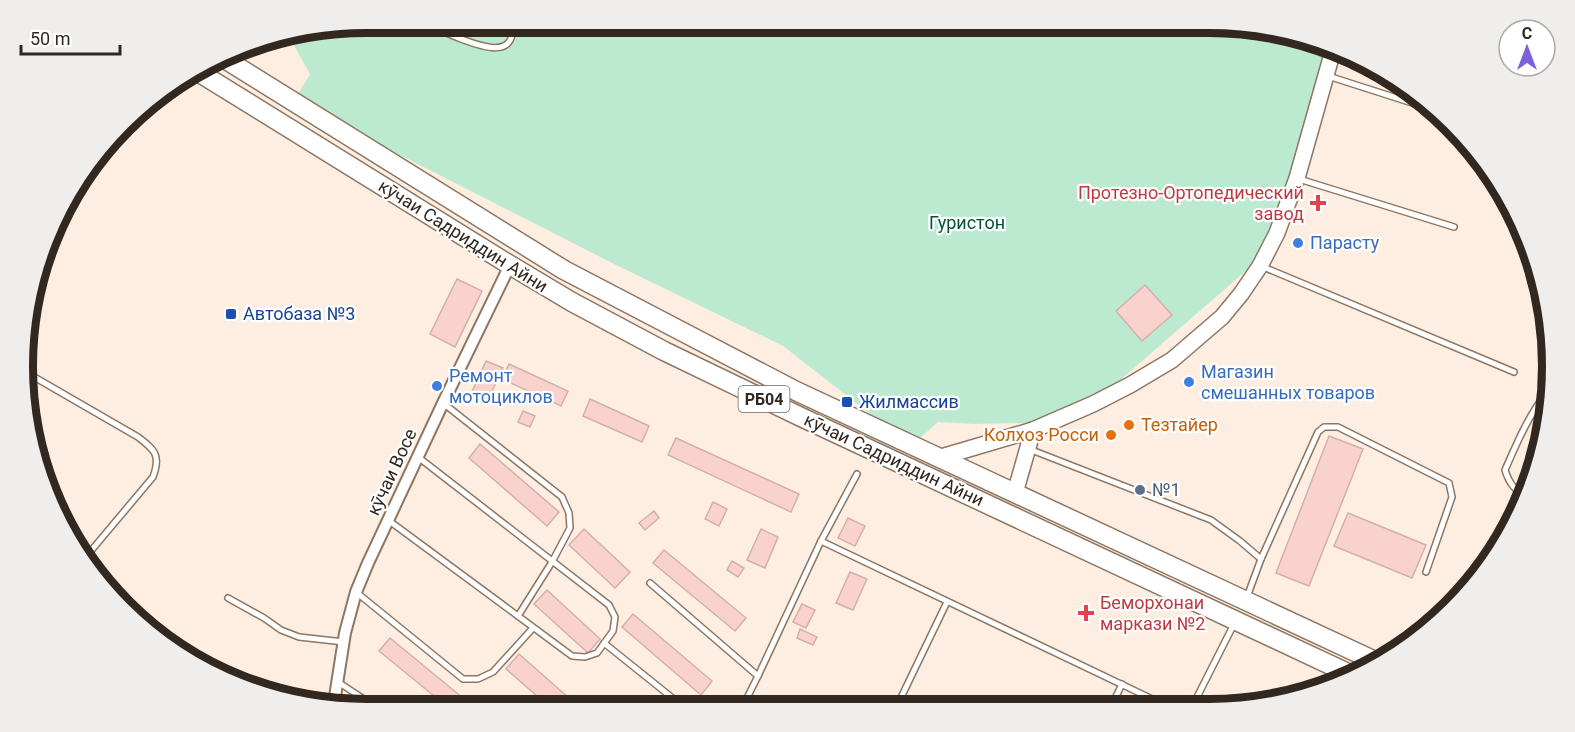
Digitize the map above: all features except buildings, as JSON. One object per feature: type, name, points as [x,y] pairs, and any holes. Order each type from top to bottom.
[{"type":"highway","name":"кӯчаи Садриддин Айни","points":[[231,62],[564,270],[796,392],[1369,658]]},
{"type":"highway","name":"кӯчаи Садриддин Айни","points":[[204,75],[572,302],[695,367],[1343,671]]},
{"type":"street","points":[[938,458],[1033,430],[1093,404],[1172,360],[1222,317],[1260,266],[1277,233],[1297,178],[1331,56]]},
{"type":"street","name":"кӯчаи Восе","points":[[335,697],[344,642],[356,592],[443,403],[510,265]]},
{"type":"street","points":[[1015,493],[1033,430]]},
{"type":"lane","points":[[448,33],[480,46],[497,48],[507,44],[513,33]]},
{"type":"lane","points":[[1326,76],[1414,104]]},
{"type":"lane","points":[[1297,178],[1454,227]]},
{"type":"lane","points":[[1260,266],[1514,372]]},
{"type":"lane","points":[[33,377],[138,436],[152,448],[157,457],[153,477],[90,552]]},
{"type":"lane","points":[[1517,492],[1509,481],[1505,470],[1524,428],[1540,402]]},
{"type":"lane","points":[[443,403],[562,497],[569,513],[570,528],[552,562],[518,616]]},
{"type":"lane","points":[[1246,602],[1261,559],[1318,432],[1324,427],[1338,427],[1449,483],[1452,497],[1426,572]]},
{"type":"lane","points":[[1028,448],[1211,520],[1261,559]]},
{"type":"lane","points":[[388,520],[572,656],[585,657],[597,653],[613,631],[615,617],[609,605],[418,457]]},
{"type":"lane","points":[[746,699],[821,541],[857,474]]},
{"type":"lane","points":[[821,541],[1153,699]]},
{"type":"lane","points":[[650,582],[758,676]]},
{"type":"lane","points":[[356,592],[463,679],[478,679],[493,672],[532,628]]},
{"type":"lane","points":[[228,598],[281,630],[299,637],[344,642]]},
{"type":"lane","points":[[900,699],[947,602]]},
{"type":"lane","points":[[1196,699],[1236,620]]},
{"type":"lane","points":[[604,643],[674,699]]},
{"type":"lane","points":[[338,682],[363,699]]},
{"type":"lane","points":[[1115,699],[1122,684]]},
{"type":"green space","name":"Гуристон","points":[[366,33],[1209,33],[1274,39],[1328,55],[1279,242],[1072,422],[974,424],[938,422],[911,446],[783,346],[616,265],[294,101],[310,74],[292,41]]},
{"type":"place","name":"Протезно-Ортопедический завод","points":[[1318,203]]},
{"type":"place","name":"Парасту","points":[[1298,243]]},
{"type":"place","name":"Автобаза №3","points":[[231,314]]},
{"type":"place","name":"Магазин смешанных товаров","points":[[1189,382]]},
{"type":"place","name":"Ремонт мотоциклов","points":[[437,386]]},
{"type":"place","name":"Жилмассив","points":[[847,402]]},
{"type":"place","name":"Тезтайер","points":[[1129,425]]},
{"type":"place","name":"Колхоз Росси","points":[[1111,435]]},
{"type":"place","name":"№1","points":[[1140,490]]},
{"type":"place","name":"Беморхонаи маркази №2","points":[[1086,613]]}]
